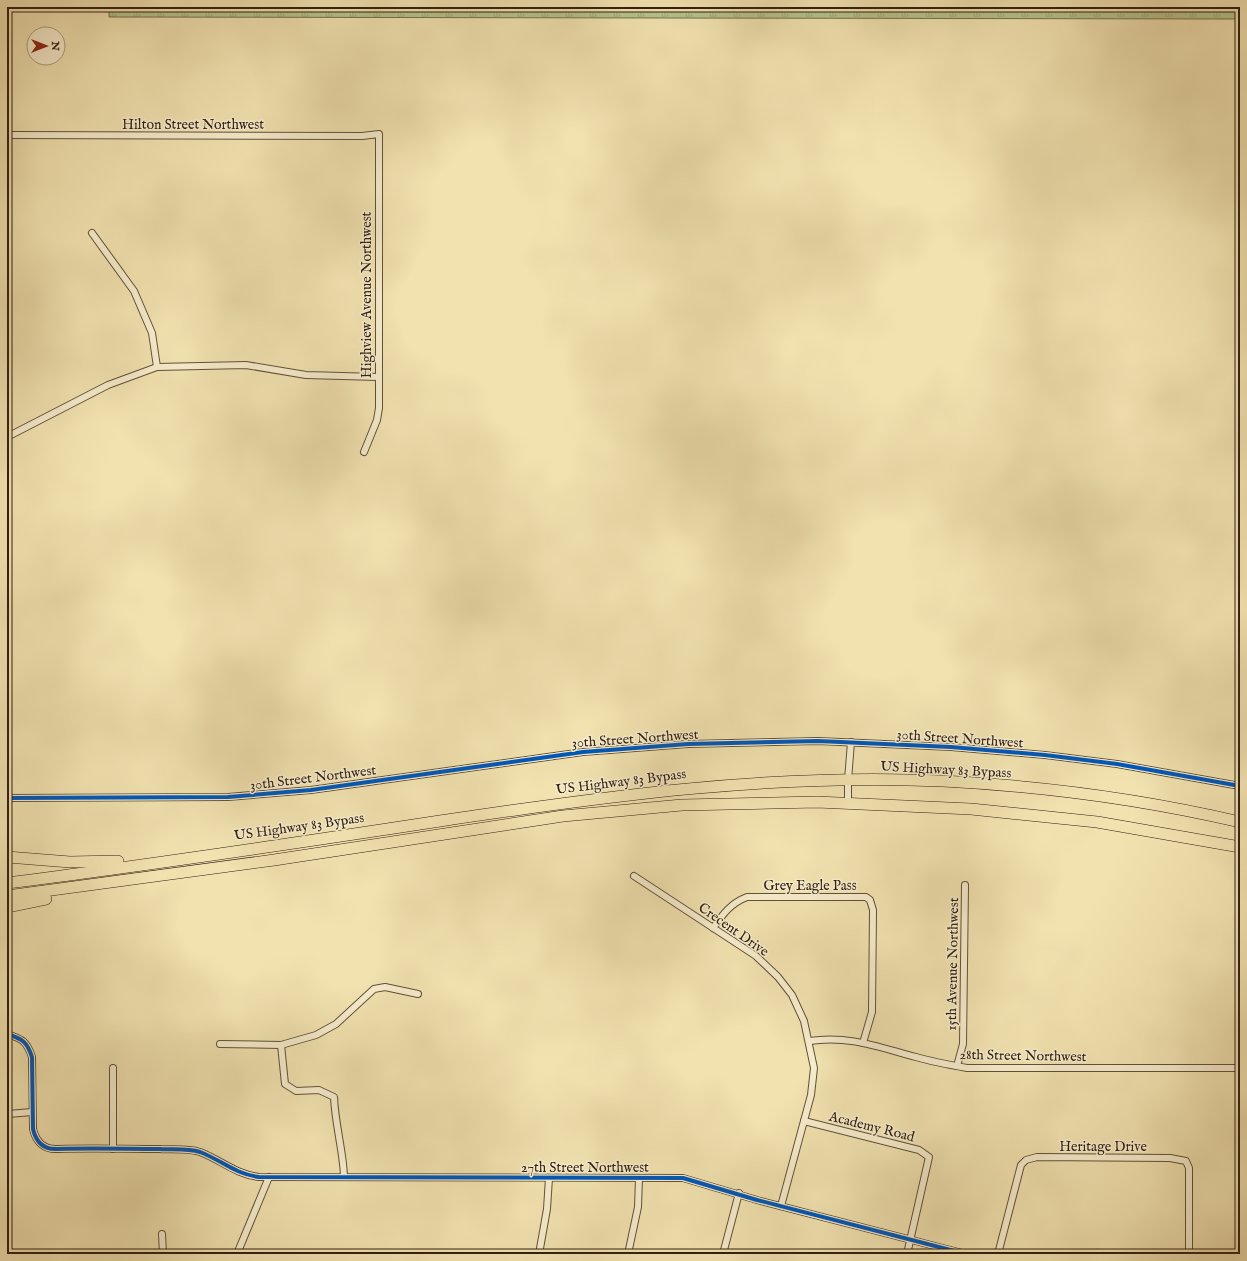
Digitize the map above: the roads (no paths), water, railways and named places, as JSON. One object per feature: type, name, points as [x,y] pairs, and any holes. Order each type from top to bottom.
[{"type":"highway","name":"US Highway 83 Bypass","points":[[7,882],[173,860],[641,793],[728,785],[848,780],[942,781],[994,785],[1122,800],[1240,822]]},
{"type":"highway","name":"US Highway 83 Bypass","points":[[7,896],[563,816],[682,805],[848,803],[971,809],[1097,822],[1240,848]]},
{"type":"highway","points":[[7,857],[87,863],[148,858],[173,860]]},
{"type":"highway","points":[[7,906],[126,885],[154,876]]},
{"type":"street","name":"Hilton Street Northwest","points":[[7,135],[346,136],[379,134]]},
{"type":"street","name":"Highview Avenue Northwest","points":[[364,452],[377,420],[379,134]]},
{"type":"street","points":[[92,233],[134,291],[152,333],[157,367]]},
{"type":"street","points":[[7,437],[108,385],[157,367],[246,365],[306,375],[378,378]]},
{"type":"street","points":[[848,803],[851,742]]},
{"type":"street","name":"30th Street Northwest","points":[[7,798],[228,797],[311,790],[583,752],[696,744],[851,742],[951,747],[1045,755],[1117,764],[1240,786]]},
{"type":"street","name":"Crecent Drive","points":[[634,876],[756,956],[778,977],[792,995],[804,1020],[810,1042],[814,1068],[811,1095],[781,1206]]},
{"type":"street","name":"15th Avenue Northwest","points":[[957,1066],[963,1044],[965,885]]},
{"type":"street","name":"Grey Eagle Pass","points":[[714,928],[728,908],[736,901],[747,897],[866,897],[870,900],[873,910],[872,1012],[863,1043]]},
{"type":"street","points":[[220,1044],[282,1045],[316,1035],[336,1024],[374,989],[385,986],[418,994]]},
{"type":"street","points":[[7,1034],[20,1038],[28,1047],[32,1057],[32,1112],[34,1136],[38,1142],[45,1147],[54,1149],[113,1148],[113,1068]]},
{"type":"street","name":"28th Street Northwest","points":[[810,1042],[829,1038],[851,1040],[957,1066],[994,1069],[1240,1068]]},
{"type":"street","points":[[282,1045],[285,1084],[296,1090],[319,1090],[334,1097],[335,1117],[343,1149],[344,1176]]},
{"type":"street","points":[[8,1114],[32,1112]]},
{"type":"street","name":"Academy Road","points":[[804,1121],[919,1150],[929,1157],[907,1254]]},
{"type":"street","name":"27th Street Northwest","points":[[113,1148],[199,1152],[246,1175],[269,1177],[683,1178],[781,1206],[966,1254]]},
{"type":"street","name":"Heritage Drive","points":[[998,1254],[1021,1165],[1026,1160],[1037,1157],[1170,1158],[1186,1161],[1189,1168],[1189,1254]]},
{"type":"street","points":[[237,1254],[269,1177]]},
{"type":"street","points":[[538,1254],[547,1209],[549,1178]]},
{"type":"street","points":[[628,1254],[638,1207],[639,1178]]},
{"type":"street","points":[[723,1254],[739,1193]]},
{"type":"street","points":[[162,1234],[163,1254]]}]
